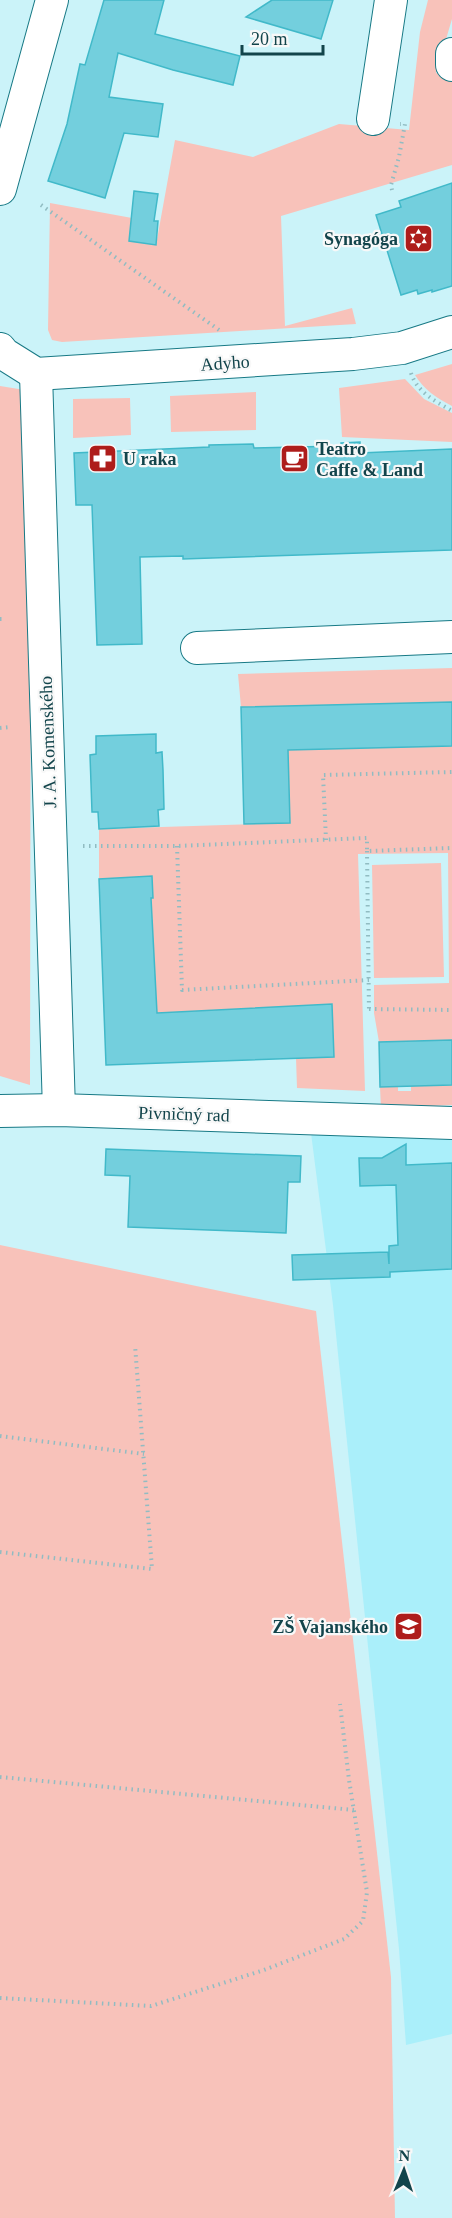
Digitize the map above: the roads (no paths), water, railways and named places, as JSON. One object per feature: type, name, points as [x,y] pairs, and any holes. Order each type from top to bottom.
[{"type":"street","points":[[0,189],[52,0]]},
{"type":"street","points":[[373,119],[392,0]]},
{"type":"street","points":[[452,54],[452,65]]},
{"type":"street","name":"Adyho","points":[[36,374],[353,354],[402,348],[452,332]]},
{"type":"street","points":[[1,353],[36,374]]},
{"type":"street","name":"J. A. Komenského","points":[[36,374],[59,1110]]},
{"type":"street","points":[[197,648],[452,638]]},
{"type":"street","name":"Pivničný rad","points":[[0,1111],[59,1110],[452,1123]]},
{"type":"place","name":"Synagóga","points":[[419,239]]},
{"type":"place","name":"U raka","points":[[102,459]]},
{"type":"place","name":"Teatro Caffe & Land","points":[[295,459]]},
{"type":"place","name":"ZŠ Vajanského","points":[[409,1627]]}]
